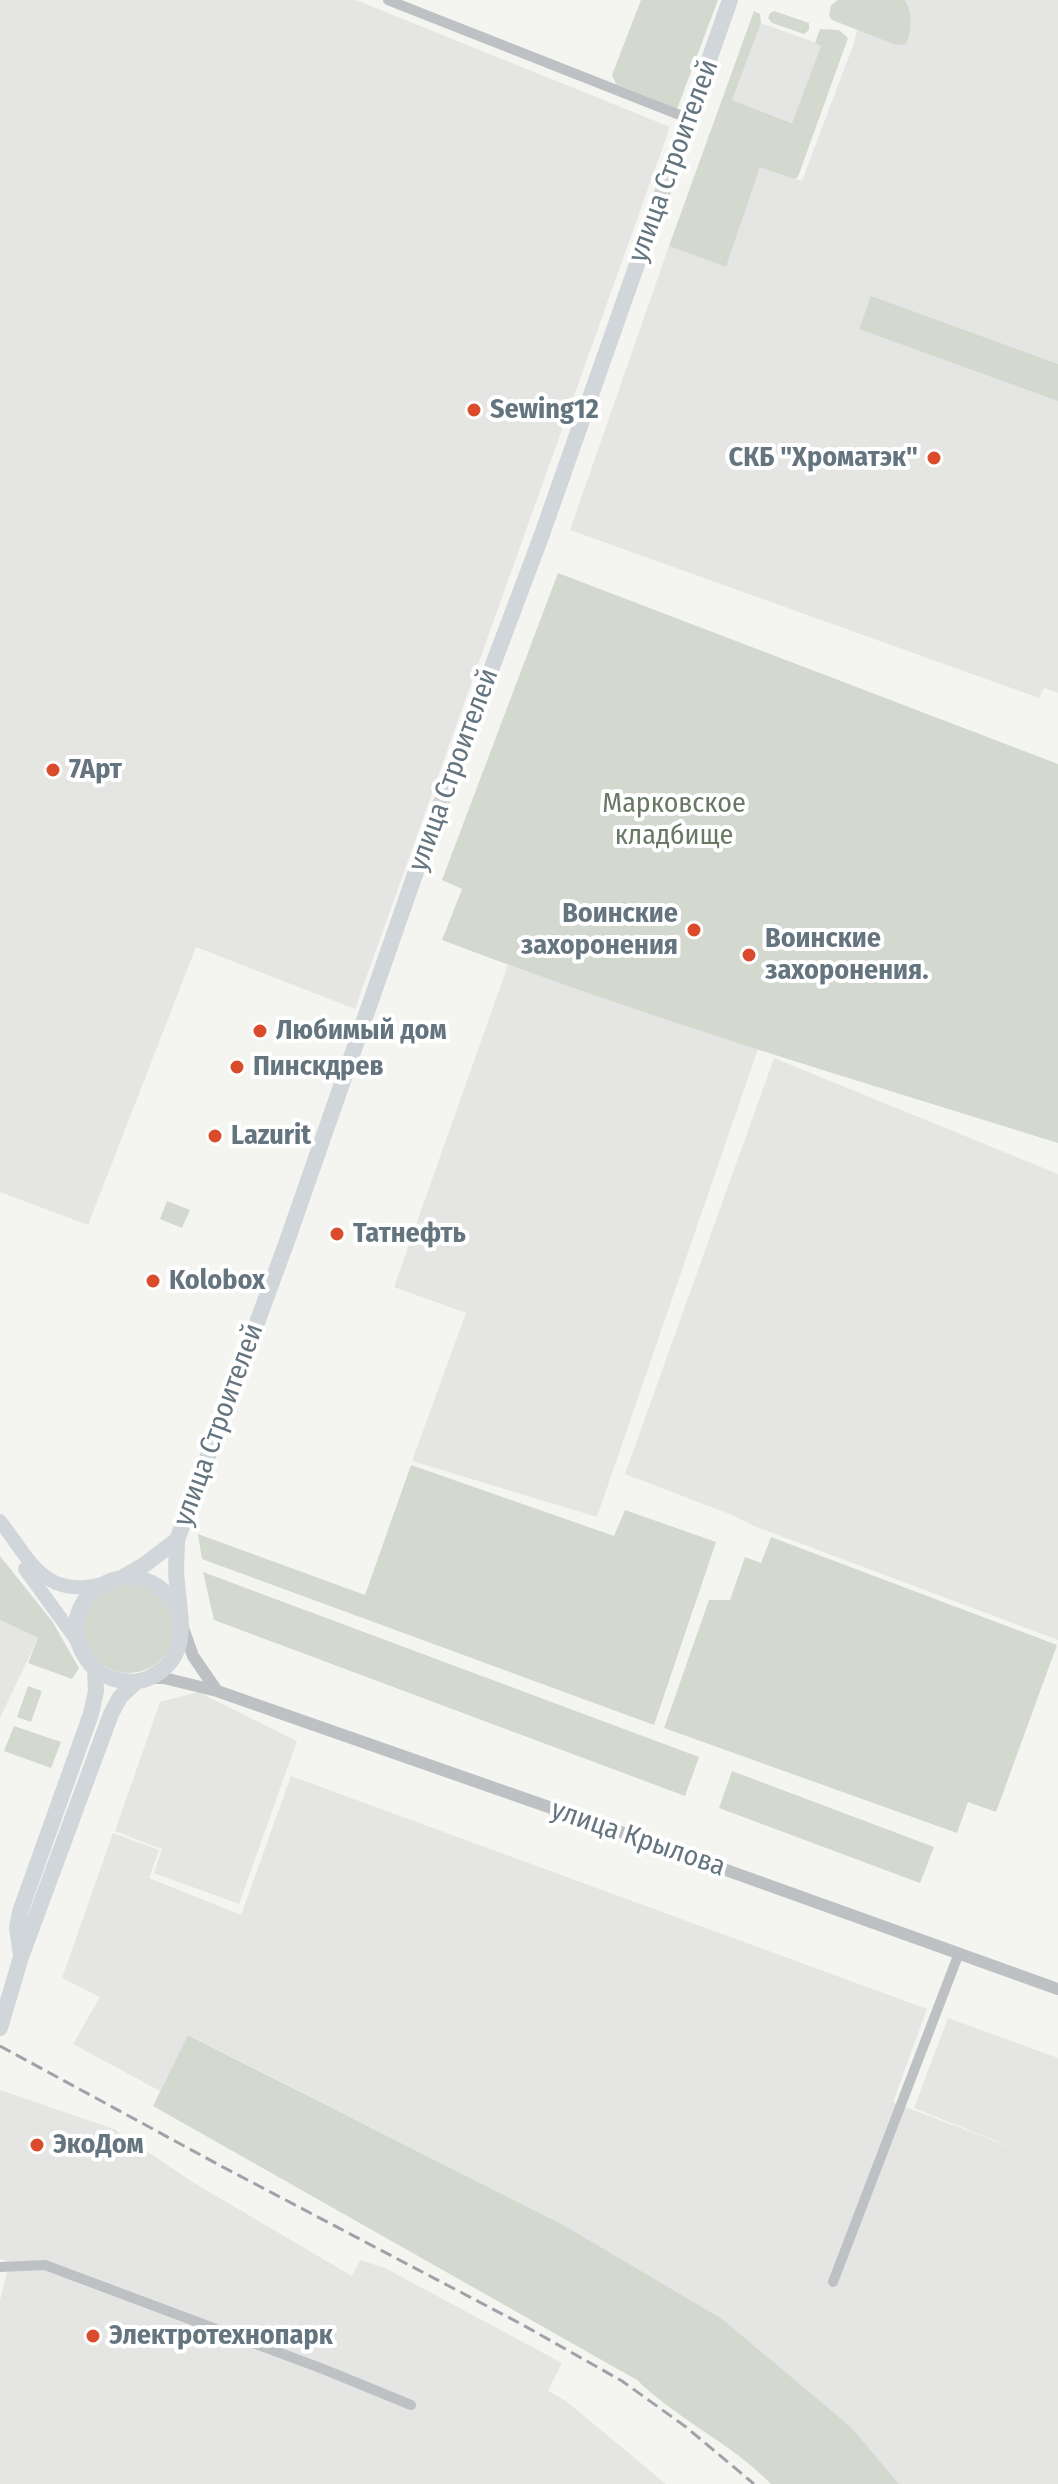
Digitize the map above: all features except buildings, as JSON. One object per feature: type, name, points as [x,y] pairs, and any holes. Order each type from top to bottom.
[{"type":"main road","name":"улица Строителей","points":[[0,2028],[21,1957],[111,1714],[120,1697],[165,1669],[175,1656],[181,1640],[177,1540],[281,1259],[422,855],[541,537],[730,0]]},
{"type":"main road","points":[[0,1521],[50,1582],[77,1589],[102,1584]]},
{"type":"main road","points":[[0,1537],[95,1669],[121,1681],[143,1680]]},
{"type":"main road","name":"улица Строителей","points":[[102,1584],[144,1565],[177,1540]]},
{"type":"main road","points":[[123,1577],[137,1577],[163,1588],[180,1617]]},
{"type":"main road","points":[[78,1642],[77,1623],[81,1608],[90,1594],[102,1584]]},
{"type":"main road","name":"улица Строителей","points":[[21,1957],[17,1928],[20,1912],[91,1714],[96,1691],[95,1669]]},
{"type":"street","points":[[388,0],[690,119]]},
{"type":"street","points":[[180,1617],[193,1656],[217,1691]]},
{"type":"street","name":"улица Крылова","points":[[143,1680],[164,1678],[217,1691],[1058,1989]]},
{"type":"street","points":[[833,2282],[959,1953]]},
{"type":"street","points":[[0,2267],[45,2265],[411,2405]]},
{"type":"shaded area","points":[[0,0],[356,0],[670,127],[355,1009],[196,947],[88,1225],[0,1192]]},
{"type":"shaded area","points":[[864,0],[1058,0],[1058,693],[1044,688],[1039,698],[570,530],[669,246],[726,266],[760,166],[802,181],[854,43]]},
{"type":"shaded area","points":[[761,23],[822,45],[793,123],[732,100]]},
{"type":"shaded area","points":[[508,965],[758,1049],[597,1517],[412,1461],[466,1313],[394,1287]]},
{"type":"shaded area","points":[[774,1058],[1058,1174],[1058,1640],[625,1474]]},
{"type":"shaded area","points":[[0,1620],[38,1638],[0,1718]]},
{"type":"shaded area","points":[[198,1692],[297,1741],[239,1904],[154,1873],[162,1849],[115,1831],[160,1702]]},
{"type":"shaded area","points":[[291,1776],[927,2009],[893,2102],[1031,2155],[914,2108],[948,2018],[1058,2058],[1058,2484],[899,2484],[851,2427],[722,2320],[565,2226],[189,2035],[160,2091],[73,2044],[100,1997],[62,1978],[113,1833],[159,1850],[149,1878],[241,1915]]},
{"type":"shaded area","points":[[0,2090],[114,2129],[194,2183],[352,2276],[360,2260],[385,2268],[562,2363],[548,2391],[566,2401],[666,2484],[0,2484],[0,2300],[10,2262],[0,2259]]},
{"type":"green space","points":[[641,0],[718,0],[677,109],[616,84],[612,75]]},
{"type":"green space","points":[[838,0],[904,0],[911,21],[906,44],[896,45],[832,20],[829,16],[831,5]]},
{"type":"green space","points":[[754,11],[760,14],[761,23],[732,100],[792,123],[821,46],[815,43],[820,29],[839,30],[848,38],[798,177],[794,179],[760,167],[726,267],[669,246]]},
{"type":"green space","points":[[774,11],[809,23],[809,30],[804,34],[772,23],[768,18]]},
{"type":"green space","points":[[871,296],[1058,364],[1058,401],[859,329]]},
{"type":"green space","name":"Марковское кладбище","points":[[558,573],[1058,764],[1058,1143],[671,1021],[442,940],[462,889],[442,880]]},
{"type":"green space","points":[[167,1201],[190,1210],[182,1228],[160,1219]]},
{"type":"green space","points":[[411,1465],[614,1536],[625,1510],[716,1542],[654,1725],[202,1559],[198,1534],[365,1595]]},
{"type":"green space","points":[[771,1537],[1057,1645],[996,1812],[968,1802],[957,1833],[664,1728],[709,1600],[730,1600],[745,1557],[761,1563]]},
{"type":"green space","points":[[0,1556],[52,1621],[79,1668],[72,1679],[28,1663],[38,1638],[0,1620]]},
{"type":"green space","points":[[203,1572],[699,1757],[685,1796],[214,1620]]},
{"type":"green space","points":[[129,1583],[146,1587],[161,1596],[170,1611],[174,1628],[170,1645],[161,1660],[146,1669],[129,1673],[112,1669],[97,1660],[88,1645],[84,1628],[88,1611],[97,1596],[112,1587]]},
{"type":"green space","points":[[28,1686],[42,1691],[31,1722],[17,1717]]},
{"type":"green space","points":[[14,1726],[61,1742],[51,1768],[4,1751]]},
{"type":"green space","points":[[732,1771],[934,1847],[920,1883],[719,1808]]},
{"type":"green space","points":[[188,2035],[565,2226],[722,2319],[851,2427],[899,2484],[771,2484],[739,2456],[637,2380],[153,2106]]},
{"type":"railway","points":[[0,2046],[622,2381],[686,2427],[754,2484]]},
{"type":"place","name":"Sewing12","points":[[474,410]]},
{"type":"place","name":"СКБ \"Хроматэк\"","points":[[934,458]]},
{"type":"place","name":"7Арт","points":[[53,770]]},
{"type":"place","name":"Воинские захоронения","points":[[694,930]]},
{"type":"place","name":"Воинские захоронения.","points":[[749,955]]},
{"type":"place","name":"Любимый дом","points":[[260,1031]]},
{"type":"place","name":"Пинскдрев","points":[[237,1067]]},
{"type":"place","name":"Lazurit","points":[[215,1136]]},
{"type":"place","name":"Татнефть","points":[[337,1234]]},
{"type":"place","name":"Kolobox","points":[[153,1281]]},
{"type":"place","name":"ЭкоДом","points":[[37,2145]]},
{"type":"place","name":"Электротехнопарк","points":[[93,2336]]}]
